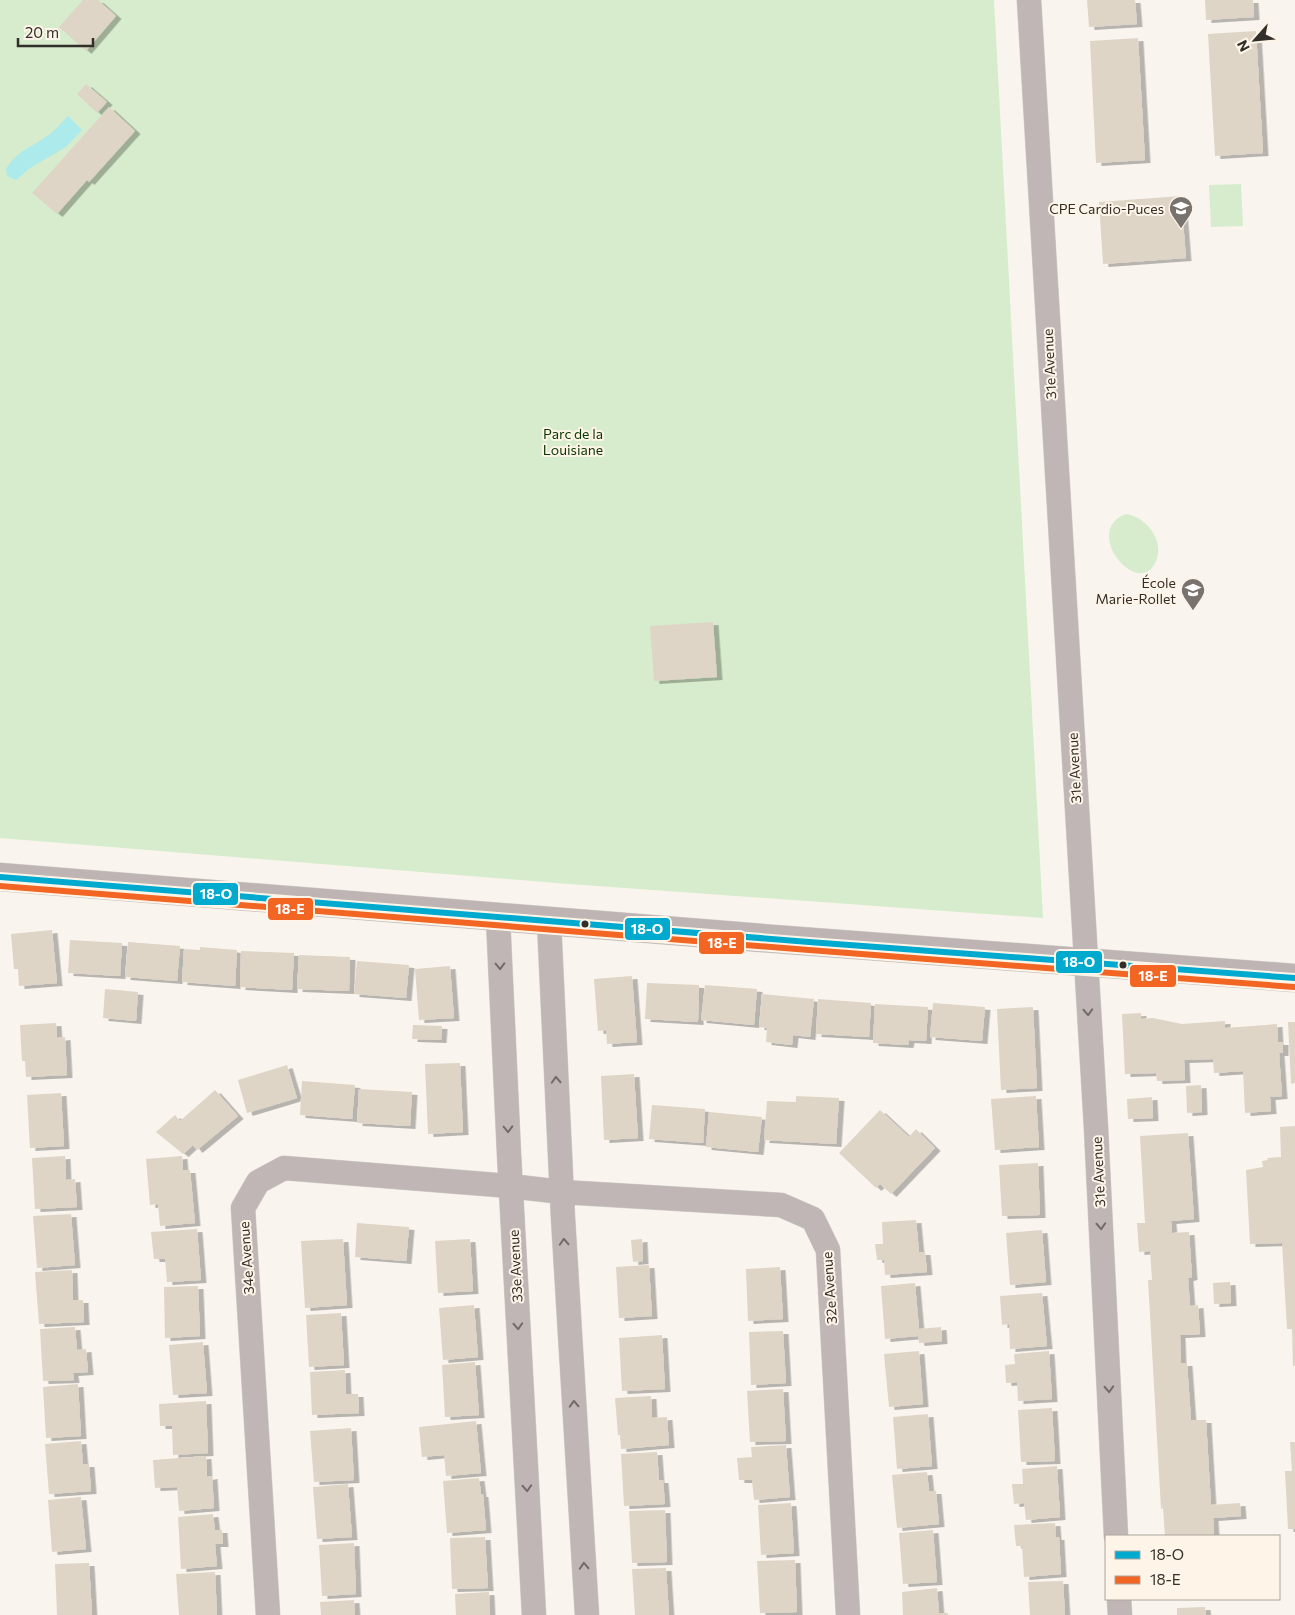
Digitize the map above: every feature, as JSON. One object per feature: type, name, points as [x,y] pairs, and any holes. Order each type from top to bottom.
[{"type":"street","name":"31e Avenue","points":[[1029,0],[1096,1128],[1116,1535]]},
{"type":"street","points":[[0,877],[549,922],[1295,978]]},
{"type":"street","name":"33e Avenue","points":[[498,918],[510,1186],[534,1615]]},
{"type":"street","points":[[549,922],[586,1615]]},
{"type":"street","name":"34e Avenue","points":[[268,1615],[243,1208],[258,1182],[284,1168],[510,1186],[562,1192]]},
{"type":"street","name":"32e Avenue","points":[[562,1192],[781,1205],[813,1219],[828,1250],[848,1615]]},
{"type":"street","points":[[1119,1600],[1120,1615]]},
{"type":"green space","name":"Parc de la Louisiane","points":[[0,0],[994,0],[1043,918],[569,884],[0,838]]},
{"type":"green space","points":[[1241,184],[1243,226],[1211,227],[1209,185]]},
{"type":"green space","points":[[1126,514],[1141,520],[1148,526],[1157,540],[1157,557],[1154,565],[1146,572],[1135,572],[1125,567],[1116,557],[1111,545],[1109,533],[1114,522]]},
{"type":"water","points":[[68,116],[82,130],[66,147],[30,168],[16,180],[7,176],[6,169],[15,157],[50,134]]},
{"type":"building","points":[[83,0],[98,0],[116,16],[86,51],[59,27]]},
{"type":"building","points":[[1087,0],[1135,0],[1137,24],[1089,27]]},
{"type":"building","points":[[1205,0],[1253,0],[1254,17],[1206,20]]},
{"type":"building","points":[[1256,31],[1263,153],[1215,156],[1208,34]]},
{"type":"building","points":[[1138,38],[1145,160],[1096,163],[1090,41]]},
{"type":"building","points":[[86,84],[107,102],[97,113],[77,94]]},
{"type":"building","points":[[109,107],[135,131],[57,214],[32,193]]},
{"type":"building","points":[[1181,196],[1186,258],[1103,264],[1099,202]]},
{"type":"building","points":[[713,622],[717,677],[654,681],[650,626]]},
{"type":"building","points":[[52,930],[57,983],[19,986],[18,969],[14,969],[11,934]]},
{"type":"building","points":[[70,940],[122,943],[120,976],[68,973]]},
{"type":"building","points":[[128,942],[180,946],[177,981],[125,977]]},
{"type":"building","points":[[200,947],[237,950],[235,986],[182,982],[184,949],[200,950]]},
{"type":"building","points":[[241,951],[294,953],[292,990],[240,987]]},
{"type":"building","points":[[299,955],[350,957],[349,991],[297,989]]},
{"type":"building","points":[[357,961],[409,965],[406,998],[354,994]]},
{"type":"building","points":[[450,966],[454,1018],[419,1020],[415,969]]},
{"type":"building","points":[[632,976],[637,1042],[607,1044],[606,1030],[598,1031],[594,979]]},
{"type":"building","points":[[647,983],[699,985],[698,1022],[645,1019]]},
{"type":"building","points":[[705,985],[757,989],[754,1025],[701,1020]]},
{"type":"building","points":[[105,989],[138,992],[136,1021],[103,1018]]},
{"type":"building","points":[[762,994],[814,999],[810,1037],[793,1035],[792,1045],[766,1042],[767,1028],[759,1027]]},
{"type":"building","points":[[818,999],[871,1003],[869,1037],[816,1034]]},
{"type":"building","points":[[933,1003],[985,1007],[982,1041],[930,1037]]},
{"type":"building","points":[[875,1004],[928,1007],[926,1041],[909,1040],[908,1045],[873,1043]]},
{"type":"building","points":[[1033,1007],[1037,1088],[1001,1090],[997,1009]]},
{"type":"building","points":[[1141,1013],[1141,1019],[1153,1018],[1182,1024],[1225,1021],[1225,1028],[1277,1024],[1278,1042],[1283,1042],[1283,1053],[1279,1053],[1282,1096],[1270,1097],[1271,1111],[1245,1113],[1243,1071],[1214,1073],[1213,1059],[1184,1060],[1185,1080],[1157,1081],[1156,1073],[1125,1074],[1122,1014]]},
{"type":"building","points":[[1288,1022],[1295,1022],[1295,1083],[1291,1084]]},
{"type":"building","points":[[56,1023],[57,1038],[65,1037],[67,1075],[26,1077],[25,1061],[22,1061],[20,1025]]},
{"type":"building","points":[[413,1025],[442,1026],[441,1040],[412,1039]]},
{"type":"building","points":[[460,1063],[463,1132],[428,1134],[425,1064]]},
{"type":"building","points":[[287,1065],[297,1098],[247,1113],[238,1080]]},
{"type":"building","points":[[634,1074],[638,1138],[604,1140],[601,1076]]},
{"type":"building","points":[[302,1081],[355,1085],[352,1119],[300,1115]]},
{"type":"building","points":[[1201,1085],[1202,1112],[1187,1113],[1186,1086]]},
{"type":"building","points":[[359,1089],[412,1092],[410,1126],[357,1123]]},
{"type":"building","points":[[215,1090],[238,1116],[197,1150],[193,1145],[183,1154],[156,1132],[175,1115],[180,1121]]},
{"type":"building","points":[[61,1093],[64,1146],[30,1148],[27,1095]]},
{"type":"building","points":[[796,1096],[839,1098],[836,1144],[764,1140],[767,1101],[796,1102]]},
{"type":"building","points":[[1036,1096],[1039,1147],[995,1150],[991,1099]]},
{"type":"building","points":[[1152,1097],[1153,1118],[1128,1119],[1127,1099]]},
{"type":"building","points":[[652,1105],[705,1109],[703,1143],[649,1139]]},
{"type":"building","points":[[880,1110],[909,1137],[916,1129],[935,1148],[891,1194],[880,1184],[876,1188],[839,1153]]},
{"type":"building","points":[[709,1112],[762,1117],[758,1152],[706,1147]]},
{"type":"building","points":[[1295,1126],[1295,1366],[1293,1366],[1292,1329],[1287,1329],[1282,1243],[1250,1244],[1246,1170],[1263,1167],[1262,1161],[1268,1160],[1267,1158],[1281,1157],[1280,1127]]},
{"type":"building","points":[[1188,1133],[1194,1219],[1171,1221],[1172,1233],[1189,1232],[1192,1277],[1188,1278],[1190,1306],[1198,1305],[1200,1334],[1180,1335],[1181,1363],[1187,1363],[1191,1420],[1206,1420],[1211,1505],[1240,1503],[1241,1516],[1213,1518],[1214,1534],[1209,1535],[1165,1535],[1163,1508],[1161,1509],[1148,1280],[1152,1280],[1150,1251],[1139,1252],[1137,1223],[1145,1223],[1140,1136]]},
{"type":"building","points":[[65,1156],[66,1180],[75,1179],[77,1207],[35,1209],[32,1158]]},
{"type":"building","points":[[182,1156],[183,1170],[190,1170],[195,1223],[160,1226],[158,1204],[150,1205],[146,1159]]},
{"type":"building","points":[[1038,1163],[1040,1215],[1002,1216],[999,1165]]},
{"type":"building","points":[[71,1214],[75,1265],[37,1268],[33,1216]]},
{"type":"building","points":[[916,1220],[919,1252],[925,1252],[927,1272],[885,1275],[884,1260],[877,1260],[875,1244],[883,1244],[882,1222]]},
{"type":"building","points":[[357,1223],[409,1227],[406,1261],[355,1257]]},
{"type":"building","points":[[197,1229],[201,1280],[167,1282],[165,1259],[154,1259],[151,1232]]},
{"type":"building","points":[[1042,1230],[1046,1282],[1010,1285],[1006,1233]]},
{"type":"building","points":[[343,1239],[347,1305],[305,1308],[301,1241]]},
{"type":"building","points":[[470,1239],[473,1291],[438,1293],[435,1241]]},
{"type":"building","points":[[642,1239],[643,1261],[633,1262],[631,1240]]},
{"type":"building","points":[[649,1265],[652,1316],[619,1318],[616,1267]]},
{"type":"building","points":[[780,1267],[783,1319],[748,1321],[746,1269]]},
{"type":"building","points":[[72,1270],[73,1300],[83,1300],[84,1322],[39,1324],[35,1272]]},
{"type":"building","points":[[1230,1282],[1231,1303],[1214,1304],[1213,1283]]},
{"type":"building","points":[[915,1283],[919,1329],[941,1327],[942,1341],[919,1343],[918,1336],[885,1339],[881,1286]]},
{"type":"building","points":[[198,1286],[200,1336],[165,1338],[164,1287]]},
{"type":"building","points":[[1042,1293],[1047,1346],[1010,1349],[1009,1324],[1002,1325],[1000,1296]]},
{"type":"building","points":[[474,1305],[478,1357],[443,1360],[439,1308]]},
{"type":"building","points":[[341,1313],[344,1365],[309,1367],[306,1315]]},
{"type":"building","points":[[75,1327],[77,1350],[86,1349],[88,1372],[73,1373],[74,1380],[43,1381],[40,1329]]},
{"type":"building","points":[[783,1331],[786,1383],[751,1385],[749,1332]]},
{"type":"building","points":[[662,1335],[665,1389],[622,1391],[619,1338]]},
{"type":"building","points":[[203,1342],[207,1393],[173,1395],[169,1345]]},
{"type":"building","points":[[919,1351],[923,1404],[889,1407],[884,1354]]},
{"type":"building","points":[[1049,1351],[1052,1399],[1018,1401],[1017,1382],[1006,1383],[1005,1365],[1015,1364],[1014,1354]]},
{"type":"building","points":[[475,1362],[479,1415],[445,1417],[442,1365]]},
{"type":"building","points":[[345,1370],[346,1394],[358,1394],[359,1413],[312,1415],[310,1372]]},
{"type":"building","points":[[78,1384],[81,1436],[46,1438],[43,1387]]},
{"type":"building","points":[[783,1389],[786,1441],[750,1442],[747,1391]]},
{"type":"building","points":[[651,1396],[652,1418],[667,1417],[669,1445],[621,1449],[615,1398]]},
{"type":"building","points":[[206,1401],[208,1453],[173,1455],[172,1426],[160,1426],[159,1404]]},
{"type":"building","points":[[1052,1408],[1055,1461],[1021,1462],[1018,1410]]},
{"type":"building","points":[[928,1414],[932,1466],[897,1469],[893,1417]]},
{"type":"building","points":[[476,1421],[481,1473],[446,1476],[444,1455],[422,1457],[419,1427]]},
{"type":"building","points":[[351,1428],[354,1480],[314,1482],[310,1431]]},
{"type":"building","points":[[81,1441],[83,1464],[89,1464],[91,1491],[49,1494],[45,1444]]},
{"type":"building","points":[[1290,1442],[1295,1442],[1295,1529],[1288,1529],[1285,1471],[1292,1471]]},
{"type":"building","points":[[786,1445],[790,1497],[754,1500],[752,1480],[739,1480],[737,1458],[752,1457],[751,1447]]},
{"type":"building","points":[[657,1452],[659,1480],[663,1480],[665,1504],[624,1506],[621,1454]]},
{"type":"building","points":[[206,1456],[207,1477],[212,1476],[214,1508],[179,1511],[177,1487],[155,1488],[153,1460]]},
{"type":"building","points":[[1057,1466],[1060,1517],[1026,1520],[1024,1503],[1014,1504],[1012,1484],[1023,1484],[1022,1469]]},
{"type":"building","points":[[927,1472],[929,1491],[936,1491],[939,1524],[897,1528],[892,1475]]},
{"type":"building","points":[[479,1478],[481,1494],[483,1494],[486,1530],[447,1533],[443,1481]]},
{"type":"building","points":[[348,1484],[352,1537],[317,1539],[313,1487]]},
{"type":"building","points":[[81,1497],[86,1549],[52,1552],[48,1500]]},
{"type":"building","points":[[791,1503],[794,1553],[761,1555],[758,1505]]},
{"type":"building","points":[[665,1510],[667,1562],[632,1563],[629,1511]]},
{"type":"building","points":[[213,1514],[215,1530],[222,1530],[223,1544],[215,1544],[217,1566],[181,1569],[178,1517]]},
{"type":"building","points":[[1055,1523],[1056,1537],[1059,1537],[1061,1574],[1024,1577],[1022,1546],[1016,1546],[1014,1525]]},
{"type":"building","points":[[933,1530],[937,1582],[903,1584],[899,1533]]},
{"type":"building","points":[[485,1537],[488,1588],[452,1589],[450,1538]]},
{"type":"building","points":[[354,1543],[356,1594],[322,1596],[319,1545]]},
{"type":"building","points":[[795,1560],[797,1612],[760,1613],[757,1561]]},
{"type":"building","points":[[89,1563],[92,1615],[57,1615],[55,1564]]},
{"type":"building","points":[[666,1568],[669,1615],[635,1615],[632,1569]]},
{"type":"building","points":[[215,1572],[217,1615],[179,1615],[176,1574]]},
{"type":"building","points":[[1063,1581],[1065,1615],[1030,1615],[1028,1582]]},
{"type":"building","points":[[937,1588],[939,1613],[948,1613],[948,1615],[903,1615],[902,1592]]},
{"type":"building","points":[[489,1592],[490,1615],[456,1615],[455,1594]]},
{"type":"building","points":[[354,1600],[355,1615],[321,1615],[320,1602]]},
{"type":"building","points":[[1205,1607],[1206,1615],[1177,1615],[1177,1608]]},
{"type":"transit line","name":"18-O","points":[[0,877],[809,942],[1295,978]]},
{"type":"transit line","name":"18-E","points":[[0,886],[1294,987]]},
{"type":"place","name":"CPE Cardio-Puces","points":[[1181,229]]},
{"type":"place","name":"École Marie-Rollet","points":[[1193,611]]}]
